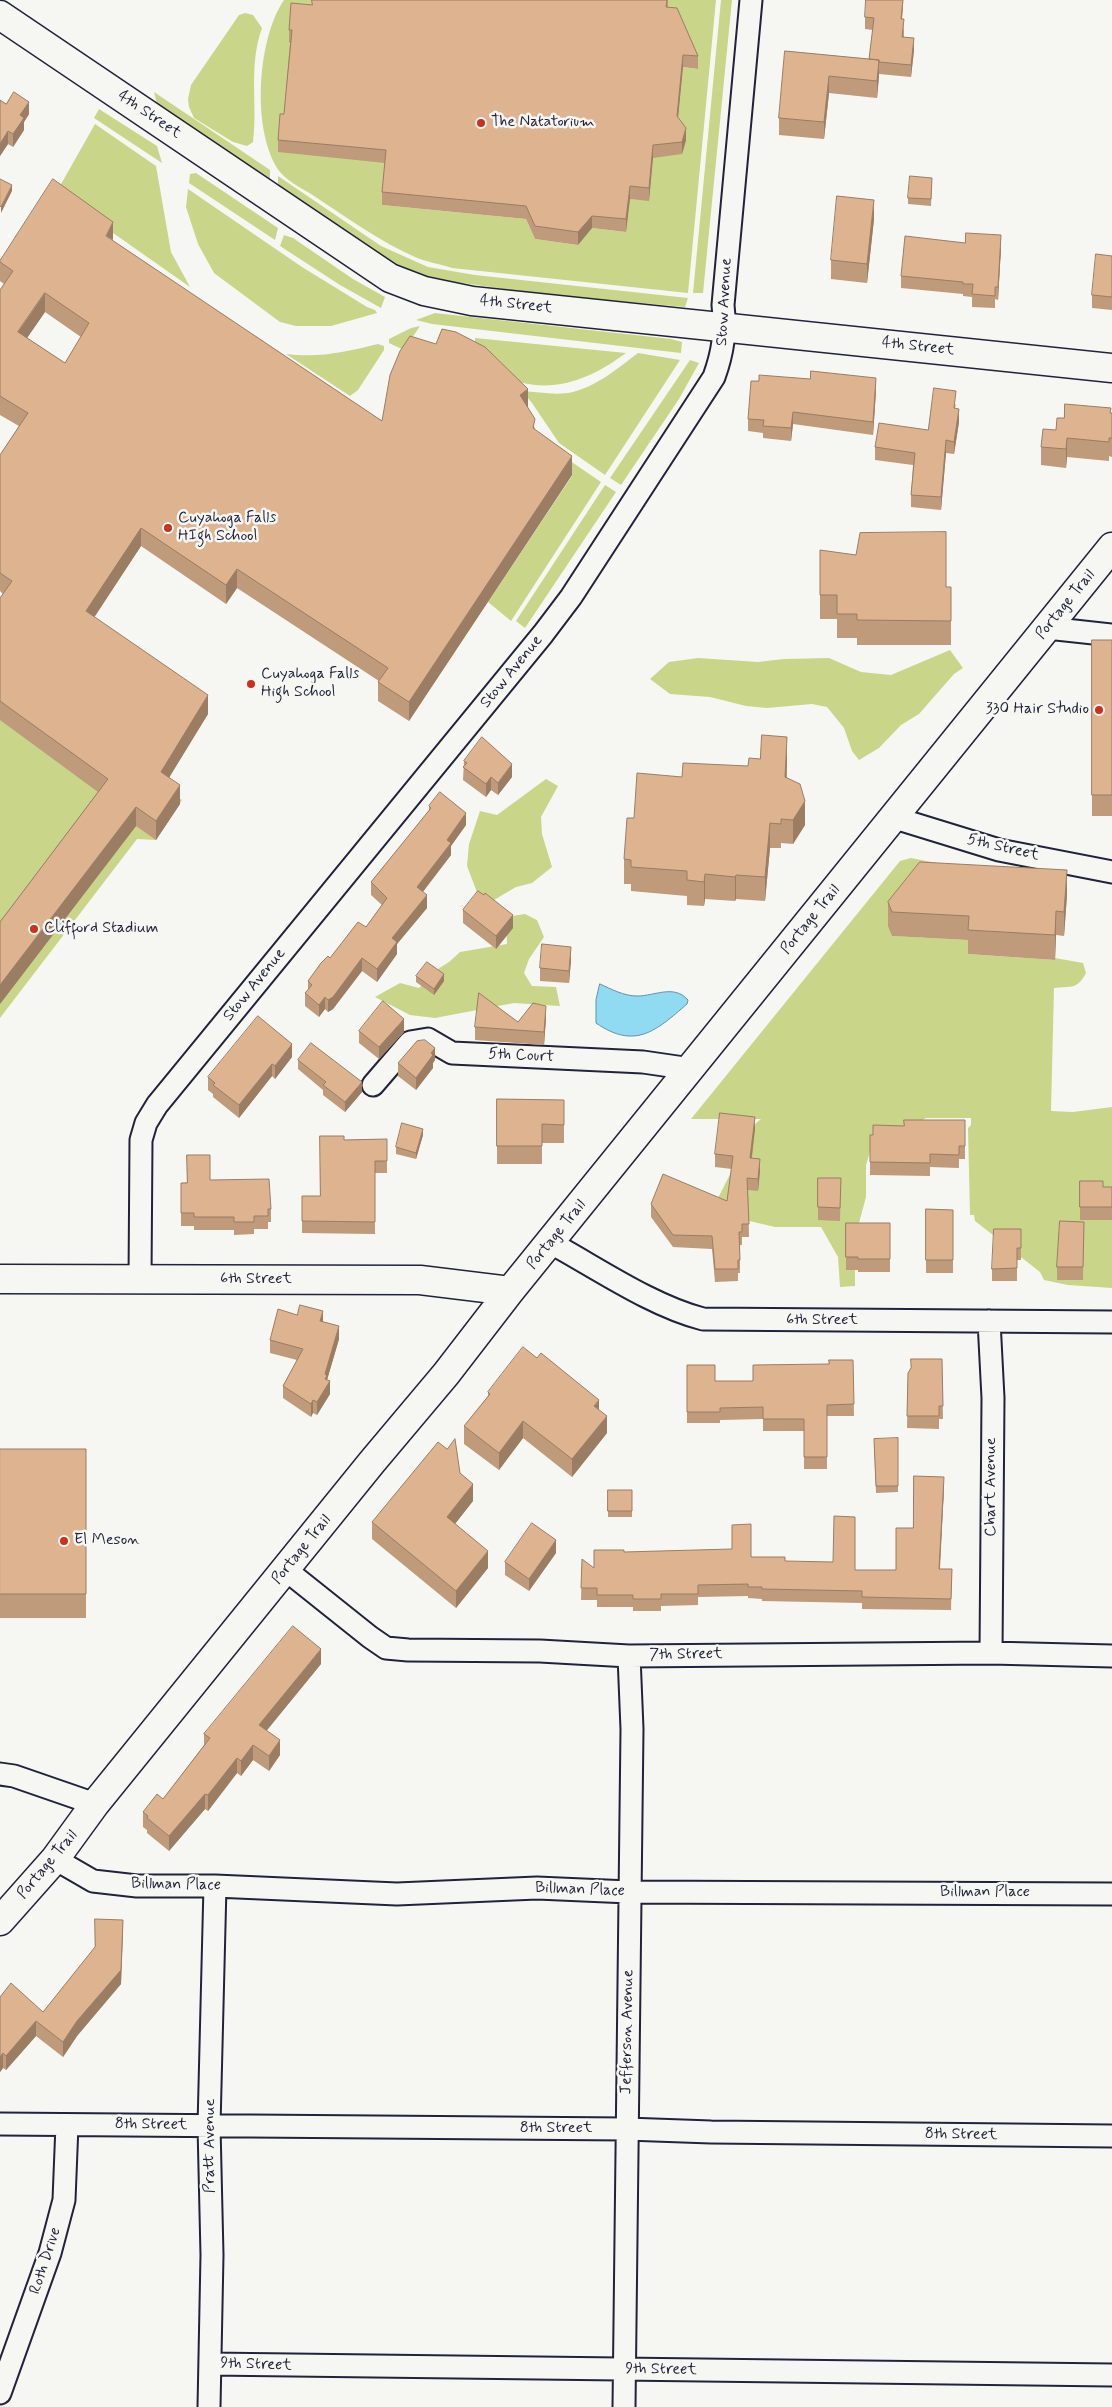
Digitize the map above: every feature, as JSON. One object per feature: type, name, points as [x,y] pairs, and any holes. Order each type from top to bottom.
[{"type":"main road","name":"4th Street","points":[[0,15],[390,278],[424,291],[472,301],[1112,368]]},
{"type":"main road","name":"Portage Trail","points":[[0,1921],[55,1859],[95,1804],[372,1462],[446,1374],[510,1291],[692,1069],[1112,547]]},
{"type":"main road","name":"6th Street","points":[[0,1279],[420,1280],[510,1291]]},
{"type":"street","name":"Stow Avenue","points":[[140,1279],[141,1140],[146,1123],[169,1091],[539,639],[571,597],[704,395],[714,376],[720,359],[726,329],[723,306],[751,0]]},
{"type":"street","points":[[1047,628],[1112,635]]},
{"type":"street","name":"5th Street","points":[[895,818],[999,850],[1112,872]]},
{"type":"street","name":"5th Court","points":[[374,1084],[410,1042],[428,1039],[452,1053],[643,1062],[692,1069]]},
{"type":"street","name":"6th Street","points":[[551,1243],[659,1302],[685,1315],[703,1319],[1112,1322]]},
{"type":"street","name":"Chart Avenue","points":[[989,1322],[993,1398],[991,1653]]},
{"type":"street","name":"7th Street","points":[[286,1570],[329,1606],[386,1648],[408,1650],[540,1651],[629,1656],[991,1653],[1112,1656]]},
{"type":"street","name":"Jefferson Avenue","points":[[624,2407],[632,1730],[629,1656]]},
{"type":"street","points":[[0,1774],[14,1776],[95,1804]]},
{"type":"street","name":"Billman Place","points":[[55,1859],[93,1881],[137,1886],[215,1886],[397,1894],[537,1888],[629,1892],[1112,1894]]},
{"type":"street","name":"Pratt Avenue","points":[[209,2407],[212,2255],[209,2126],[215,1886]]},
{"type":"street","name":"8th Street","points":[[0,2124],[626,2129],[711,2132],[1112,2136]]},
{"type":"street","name":"Roth Drive","points":[[0,2393],[50,2253],[64,2200],[67,2124]]},
{"type":"street","name":"9th Street","points":[[210,2364],[1112,2375]]},
{"type":"green space","points":[[284,0],[313,0],[312,18],[289,43],[386,163],[382,205],[526,219],[535,239],[578,245],[592,228],[626,232],[630,199],[649,200],[654,146],[677,129],[683,67],[697,69],[666,20],[668,0],[716,0],[688,293],[452,268],[428,262],[402,251],[377,237],[288,180],[280,172],[271,155],[261,111],[263,61],[275,17]]},
{"type":"green space","points":[[721,0],[732,0],[703,293],[693,293]]},
{"type":"green space","points":[[245,13],[253,15],[262,28],[255,57],[253,142],[247,146],[233,142],[194,118],[188,99],[191,85],[239,15]]},
{"type":"green space","points":[[154,92],[270,170],[270,185],[158,108]]},
{"type":"green space","points":[[99,109],[157,146],[162,163],[94,118]]},
{"type":"green space","points":[[95,124],[156,166],[171,252],[190,287],[56,193]]},
{"type":"green space","points":[[196,173],[278,228],[275,240],[189,183],[190,174]]},
{"type":"green space","points":[[278,176],[381,246],[428,267],[475,275],[688,298],[685,307],[540,294],[427,278],[380,258],[278,189]]},
{"type":"green space","points":[[188,189],[302,267],[375,310],[377,313],[331,326],[296,326],[280,322],[214,273],[198,244],[186,207]]},
{"type":"green space","points":[[284,235],[293,238],[353,279],[385,297],[381,308],[340,285],[280,246]]},
{"type":"green space","points":[[435,313],[671,339],[682,342],[681,353],[432,324],[416,320]]},
{"type":"green space","points":[[420,326],[404,350],[389,343],[389,339],[411,328]]},
{"type":"green space","points":[[475,338],[626,353],[602,369],[576,380],[562,384],[534,385],[512,380],[501,374],[475,348]]},
{"type":"green space","points":[[378,344],[384,346],[384,350],[358,390],[350,396],[286,354],[321,355]]},
{"type":"green space","points":[[638,353],[680,360],[605,475],[559,443],[522,391],[557,394],[578,391],[605,377]]},
{"type":"green space","points":[[690,360],[699,363],[679,399],[621,485],[610,478]]},
{"type":"green space","points":[[557,452],[601,482],[511,621],[488,602],[572,476]]},
{"type":"green space","points":[[605,485],[616,492],[525,628],[516,621]]},
{"type":"green space","points":[[950,650],[963,668],[954,674],[919,714],[901,725],[879,748],[859,760],[852,751],[844,728],[827,707],[812,704],[767,708],[746,706],[710,697],[670,694],[650,679],[669,662],[698,658],[758,662],[784,659],[829,658],[861,672],[891,675]]},
{"type":"green space","name":"Clifford Stadium","points":[[0,676],[182,800],[156,840],[137,839],[0,1018]]},
{"type":"green space","points":[[546,779],[558,786],[541,817],[542,834],[552,867],[532,883],[516,887],[494,900],[480,900],[467,866],[469,844],[480,811],[497,815]]},
{"type":"green space","points":[[911,858],[962,868],[892,936],[969,940],[968,954],[1055,960],[1055,958],[1083,963],[1086,973],[1080,982],[1073,986],[1054,988],[1051,1111],[1073,1112],[1112,1107],[1112,1288],[1068,1285],[1044,1280],[1040,1272],[975,1221],[974,1215],[970,1215],[968,1128],[971,1125],[971,1118],[926,1118],[870,1152],[866,1165],[866,1197],[855,1238],[855,1286],[840,1287],[838,1257],[821,1227],[775,1227],[728,1216],[718,1198],[756,1123],[761,1119],[691,1119],[900,861]]},
{"type":"green space","points":[[525,914],[537,920],[544,937],[529,959],[524,973],[532,986],[556,987],[560,1006],[514,1003],[435,1018],[410,1015],[375,997],[400,983],[419,988],[438,969],[460,952],[507,944],[506,917]]},
{"type":"water","points":[[600,984],[627,995],[644,996],[670,992],[683,995],[688,1000],[687,1004],[655,1029],[634,1036],[622,1035],[596,1023],[596,1000]]},
{"type":"building","name":"The Natatorium","points":[[312,0],[667,0],[666,7],[677,8],[698,56],[683,55],[677,116],[686,128],[682,142],[653,145],[649,188],[630,186],[626,219],[592,216],[578,232],[535,226],[526,206],[382,192],[386,150],[278,140],[280,114],[284,114],[292,30],[289,30],[291,3],[312,5]]},
{"type":"building","points":[[866,0],[903,0],[901,19],[904,19],[902,37],[914,38],[911,65],[879,62],[879,60],[869,59],[874,18],[865,17]]},
{"type":"building","points":[[785,51],[879,60],[877,81],[829,76],[824,122],[779,118]]},
{"type":"building","points":[[14,92],[29,102],[20,115],[24,118],[13,134],[8,131],[0,144],[0,100],[6,104]]},
{"type":"building","points":[[910,176],[932,178],[931,199],[908,198]]},
{"type":"building","points":[[0,179],[12,185],[1,207],[0,206]]},
{"type":"building","name":"Cuyahoga Falls High School","points":[[53,179],[113,222],[106,236],[382,421],[390,375],[400,351],[410,336],[436,344],[442,329],[456,332],[485,347],[528,389],[520,395],[535,419],[533,428],[572,456],[409,702],[378,682],[388,668],[237,569],[226,585],[141,528],[86,611],[208,695],[161,772],[180,785],[156,821],[136,807],[0,985],[0,922],[108,779],[0,701],[0,598],[12,581],[0,573],[0,455],[28,413],[0,396],[0,290],[13,271],[0,261]],"holes":[[[45,293],[89,323],[65,363],[18,332]]]},
{"type":"building","points":[[837,196],[874,200],[867,264],[831,260]]},
{"type":"building","points":[[966,233],[1001,235],[998,287],[995,287],[995,296],[972,294],[973,284],[901,276],[905,236],[965,243]]},
{"type":"building","points":[[1096,254],[1112,256],[1112,297],[1092,295]]},
{"type":"building","points":[[811,371],[876,378],[873,422],[793,412],[791,428],[763,426],[764,420],[748,419],[751,381],[759,381],[759,375],[810,379]]},
{"type":"building","points":[[934,388],[956,391],[954,408],[959,409],[954,442],[946,440],[941,497],[911,495],[915,453],[875,447],[879,423],[928,430]]},
{"type":"building","points":[[1065,404],[1111,408],[1112,438],[1109,438],[1109,442],[1067,438],[1066,449],[1041,447],[1043,429],[1056,430],[1057,418],[1064,418]]},
{"type":"building","points":[[946,532],[946,587],[951,587],[951,621],[857,620],[857,614],[837,614],[837,595],[820,595],[820,550],[856,555],[860,533]]},
{"type":"building","points":[[1092,640],[1112,640],[1112,795],[1092,795]]},
{"type":"building","points":[[762,735],[787,737],[785,777],[800,784],[805,801],[793,820],[781,819],[781,824],[770,823],[765,877],[705,874],[704,882],[687,880],[687,871],[631,867],[631,860],[624,859],[627,818],[634,818],[637,773],[682,777],[683,763],[748,766],[749,758],[760,759]]},
{"type":"building","points":[[482,737],[512,764],[498,783],[491,777],[486,784],[463,767],[467,763],[464,761]]},
{"type":"building","points":[[440,792],[466,813],[447,840],[451,843],[417,887],[427,895],[392,938],[397,942],[377,969],[362,958],[333,997],[328,1000],[325,997],[319,1005],[305,993],[312,985],[308,981],[321,963],[328,956],[330,958],[358,922],[366,927],[387,898],[371,882],[431,808],[429,806]]},
{"type":"building","points":[[920,862],[1067,870],[1064,912],[1056,911],[1055,935],[968,930],[969,916],[892,912],[888,902]]},
{"type":"building","points":[[478,891],[484,895],[485,893],[513,915],[496,936],[463,910]]},
{"type":"building","points":[[542,944],[571,947],[569,971],[540,968]]},
{"type":"building","points":[[427,962],[444,974],[434,989],[416,976]]},
{"type":"building","points":[[479,993],[518,1022],[533,1003],[546,1006],[544,1032],[475,1027]]},
{"type":"building","points":[[383,1001],[404,1019],[379,1047],[359,1031]]},
{"type":"building","points":[[258,1016],[292,1044],[275,1066],[272,1064],[239,1105],[213,1085],[215,1083],[208,1077]]},
{"type":"building","points":[[425,1040],[435,1048],[431,1053],[433,1055],[416,1078],[398,1063],[417,1041]]},
{"type":"building","points":[[311,1043],[362,1082],[345,1102],[323,1085],[326,1082],[298,1060]]},
{"type":"building","points":[[497,1099],[564,1100],[564,1125],[542,1124],[542,1146],[497,1146]]},
{"type":"building","points":[[720,1113],[755,1117],[750,1158],[760,1159],[758,1179],[747,1178],[749,1224],[742,1224],[742,1232],[739,1232],[740,1260],[738,1260],[738,1269],[715,1269],[712,1236],[673,1235],[651,1204],[663,1174],[727,1201],[733,1156],[715,1154]]},
{"type":"building","points":[[904,1120],[965,1120],[965,1146],[959,1146],[959,1155],[930,1154],[930,1163],[870,1162],[870,1135],[873,1135],[873,1125],[904,1126]]},
{"type":"building","points":[[402,1123],[423,1129],[416,1153],[396,1147]]},
{"type":"building","points":[[320,1136],[344,1136],[344,1140],[387,1139],[387,1161],[375,1161],[375,1222],[302,1221],[302,1196],[320,1196]]},
{"type":"building","points":[[187,1155],[210,1155],[210,1180],[269,1179],[271,1209],[268,1209],[268,1216],[254,1216],[254,1222],[234,1222],[234,1217],[194,1217],[194,1213],[181,1213],[181,1183],[187,1183]]},
{"type":"building","points":[[818,1178],[841,1178],[840,1208],[818,1207]]},
{"type":"building","points":[[1080,1181],[1103,1181],[1103,1187],[1112,1187],[1112,1207],[1080,1207]]},
{"type":"building","points":[[926,1209],[953,1210],[953,1260],[926,1260]]},
{"type":"building","points":[[1060,1221],[1084,1222],[1083,1267],[1057,1267]]},
{"type":"building","points":[[846,1223],[890,1223],[890,1259],[846,1257]]},
{"type":"building","points":[[994,1229],[1021,1229],[1021,1248],[1017,1248],[1017,1268],[992,1269]]},
{"type":"building","points":[[300,1305],[323,1311],[320,1321],[339,1326],[325,1374],[327,1376],[325,1379],[330,1381],[317,1402],[313,1400],[311,1404],[283,1386],[303,1349],[270,1340],[278,1309],[297,1315]]},
{"type":"building","points":[[523,1347],[537,1358],[541,1353],[599,1400],[594,1406],[607,1416],[572,1459],[523,1421],[499,1453],[464,1426],[490,1394],[488,1392]]},
{"type":"building","points":[[911,1359],[942,1359],[943,1406],[939,1406],[939,1416],[907,1416],[908,1373],[911,1368]]},
{"type":"building","points":[[829,1360],[853,1360],[854,1404],[827,1405],[827,1457],[804,1457],[804,1419],[763,1419],[763,1407],[720,1408],[720,1412],[687,1412],[687,1365],[715,1365],[715,1381],[753,1381],[753,1365],[829,1364]]},
{"type":"building","points":[[898,1438],[898,1486],[876,1486],[874,1439]]},
{"type":"building","points":[[455,1439],[460,1473],[473,1484],[447,1517],[488,1551],[456,1591],[372,1522],[438,1442],[447,1449]]},
{"type":"building","points":[[0,1449],[86,1449],[86,1594],[0,1594]]},
{"type":"building","points":[[914,1476],[944,1477],[939,1569],[952,1569],[951,1599],[862,1597],[862,1591],[762,1589],[762,1587],[748,1587],[748,1584],[698,1585],[698,1594],[661,1594],[661,1599],[633,1599],[633,1595],[597,1595],[597,1588],[581,1588],[582,1559],[594,1568],[594,1550],[624,1550],[624,1552],[732,1549],[732,1525],[751,1524],[751,1557],[785,1557],[785,1561],[833,1562],[834,1516],[855,1517],[855,1570],[896,1570],[896,1528],[913,1528]]},
{"type":"building","points":[[608,1490],[632,1490],[632,1511],[608,1511]]},
{"type":"building","points":[[532,1523],[556,1540],[529,1579],[505,1562]]},
{"type":"building","points":[[293,1626],[321,1649],[259,1725],[280,1740],[269,1756],[253,1745],[241,1761],[237,1758],[208,1795],[205,1794],[169,1836],[147,1818],[148,1816],[143,1812],[157,1794],[163,1799],[210,1738],[204,1734]]},
{"type":"building","points":[[95,1919],[123,1920],[121,1970],[77,2021],[63,2042],[36,2021],[6,2056],[3,2053],[0,2057],[0,1997],[11,1983],[43,2012],[95,1947]]},
{"type":"place","name":"The Natatorium","points":[[481,123]]},
{"type":"place","name":"Cuyahoga Falls HIgh School","points":[[168,528]]},
{"type":"place","name":"Cuyahoga Falls High School","points":[[251,684]]},
{"type":"place","name":"330 Hair Studio","points":[[1099,710]]},
{"type":"place","name":"Clifford Stadium","points":[[34,929]]},
{"type":"place","name":"El Meson","points":[[64,1541]]}]
